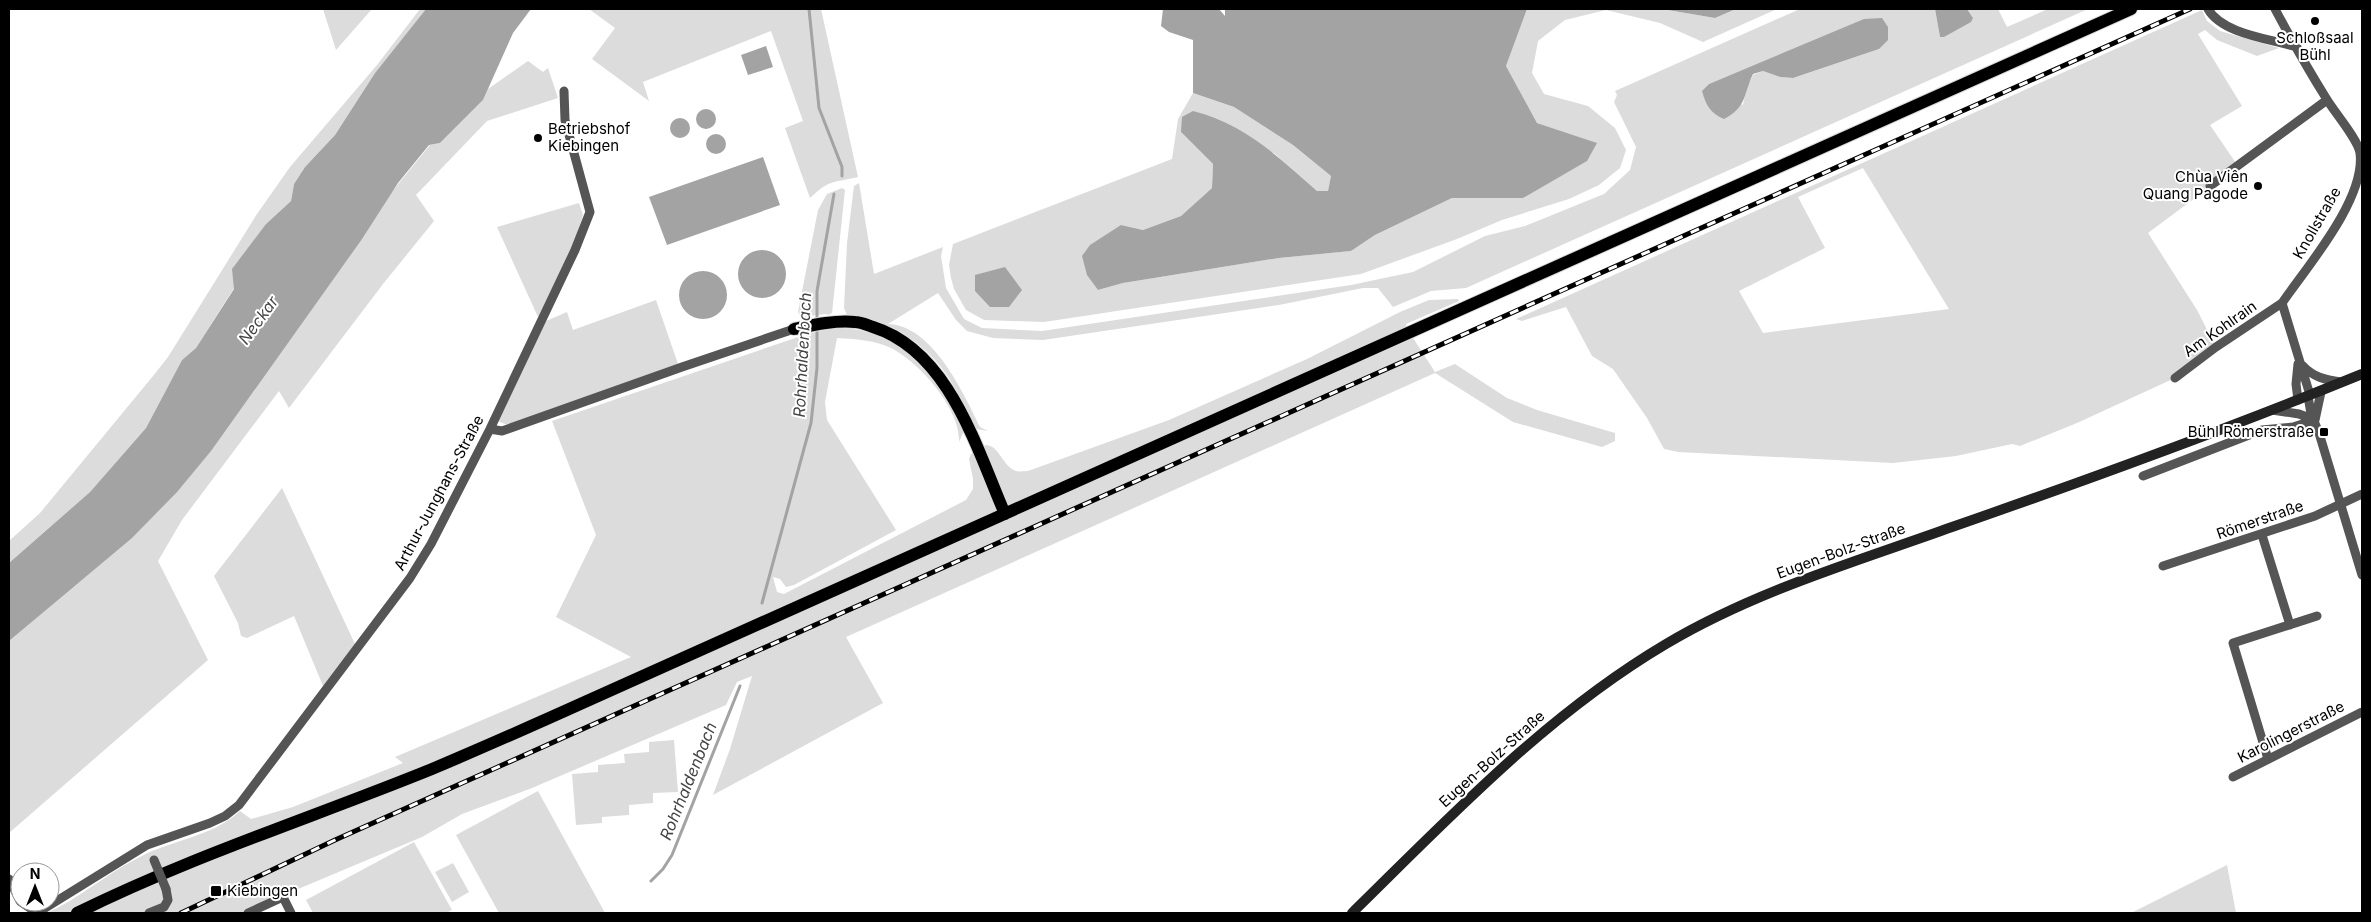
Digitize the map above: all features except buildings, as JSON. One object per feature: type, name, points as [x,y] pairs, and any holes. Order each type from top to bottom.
[{"type":"main road","points":[[77,913],[180,866],[459,757],[1353,360],[2131,9]]},
{"type":"main road","points":[[799,328],[830,323],[856,322],[890,332],[912,347],[945,383],[962,414],[1005,514]]},
{"type":"street","points":[[2208,9],[2222,24],[2238,31],[2297,47]]},
{"type":"street","name":"Knollstraße","points":[[2276,9],[2327,100],[2361,152],[2359,173],[2350,198],[2315,259],[2282,303]]},
{"type":"street","name":"Arthur-Junghans-Straße","points":[[60,899],[147,845],[210,823],[226,816],[239,805],[410,578],[431,544],[490,429],[575,250],[590,212],[565,120],[564,91]]},
{"type":"street","points":[[2210,186],[2327,100]]},
{"type":"street","points":[[2282,303],[2299,361],[2305,397],[2315,420],[2362,575]]},
{"type":"street","name":"Am Kohlrain","points":[[2175,378],[2216,347],[2282,303]]},
{"type":"street","points":[[490,429],[502,431],[682,366],[799,328]]},
{"type":"street","points":[[2299,361],[2310,373],[2320,378],[2342,382]]},
{"type":"street","name":"Eugen-Bolz-Straße","points":[[1352,913],[1494,775],[1566,714],[1630,667],[1705,622],[1780,588],[2078,482],[2321,392],[2362,374]]},
{"type":"street","points":[[2315,420],[2321,392]]},
{"type":"street","points":[[2272,410],[2294,412],[2315,420]]},
{"type":"street","points":[[2143,476],[2262,430],[2293,427],[2315,420]]},
{"type":"street","name":"Römerstraße","points":[[2163,566],[2262,535],[2341,505],[2362,494]]},
{"type":"street","points":[[2262,535],[2290,625]]},
{"type":"street","points":[[2268,759],[2233,643],[2318,616]]},
{"type":"street","name":"Karolingerstraße","points":[[2233,777],[2362,712]]},
{"type":"street","points":[[147,845],[166,889],[168,900],[164,907],[149,913]]},
{"type":"street","points":[[248,913],[284,897],[291,913]]},
{"type":"shaded area","points":[[323,9],[372,9],[336,50]]},
{"type":"shaded area","points":[[420,9],[426,9],[375,73],[335,135],[305,167],[294,184],[291,201],[266,224],[234,288],[196,348],[182,360],[146,428],[90,492],[9,563],[9,541],[40,513],[168,357],[257,214],[290,167],[377,65]]},
{"type":"shaded area","points":[[589,9],[821,9],[858,177],[827,185],[810,198],[785,128],[803,121],[771,31],[643,82],[649,101],[592,59],[615,28]]},
{"type":"shaded area","points":[[1527,9],[1662,9],[1715,18],[1736,9],[1777,9],[1703,42],[1660,23],[1606,10],[1565,20],[1538,41],[1532,73],[1544,94],[1588,106],[1615,128],[1626,150],[1620,168],[1599,185],[1569,199],[1502,220],[1457,239],[1361,274],[1044,322],[984,320],[966,310],[954,289],[949,265],[953,244],[1172,159],[1178,119],[1193,93],[1234,107],[1293,145],[1331,176],[1328,192],[1317,191],[1274,153],[1181,132],[1213,164],[1212,188],[1181,216],[1143,230],[1121,225],[1098,290],[1123,283],[1279,258],[1351,251],[1375,235],[1452,198],[1523,198],[1596,143],[1537,123],[1506,66]]},
{"type":"shaded area","points":[[1800,9],[1935,9],[1940,37],[1944,37],[1973,18],[1967,9],[1998,9],[2007,27],[2048,9],[2088,9],[1466,288],[1431,291],[1393,307],[1378,288],[1363,288],[1279,305],[1043,340],[993,338],[967,331],[956,320],[938,293],[888,324],[904,327],[919,336],[932,348],[955,379],[980,427],[988,431],[976,429],[946,374],[923,349],[895,329],[864,317],[847,315],[844,308],[847,243],[854,186],[859,183],[874,274],[943,247],[941,256],[946,288],[964,319],[982,328],[1042,331],[1351,285],[1413,272],[1485,236],[1525,226],[1604,194],[1630,170],[1636,147],[1614,102],[1617,95],[1615,91]],"holes":[[[1879,49],[1793,78],[1780,77],[1763,71],[1753,75],[1746,89],[1743,105],[1709,84],[1773,58]]]},
{"type":"shaded area","points":[[2202,10],[2207,21],[2220,31],[2279,48],[2257,56],[2217,40],[2205,30],[2198,34],[2242,106],[2210,125],[2238,166],[2148,233],[2197,310],[2216,347],[2175,378],[2077,423],[2020,446],[2012,444],[1956,456],[1893,463],[1678,452],[1664,449],[1647,418],[1613,369],[1592,356],[1566,307],[1522,321],[1516,319]],"holes":[[[1863,168],[1949,309],[1763,333],[1739,291],[1825,248],[1798,197]]]},
{"type":"shaded area","points":[[528,61],[543,72],[548,68],[558,98],[487,121],[416,195],[434,221],[383,284],[289,408],[279,391],[182,520],[158,561],[208,660],[9,833],[9,641],[63,595],[430,145],[440,143],[483,100],[488,89]]},
{"type":"shaded area","points":[[842,188],[845,190],[832,313],[801,317],[798,312],[818,210],[827,194]]},
{"type":"shaded area","points":[[579,203],[583,215],[572,248],[538,317],[497,227]]},
{"type":"shaded area","points":[[1458,299],[1459,301],[1406,324],[1406,327],[1435,372],[1455,364],[1507,398],[1537,410],[1615,433],[1615,441],[1602,447],[1513,422],[1435,373],[846,637],[883,703],[713,795],[730,749],[752,676],[737,682],[726,705],[532,788],[462,814],[422,837],[241,913],[47,913],[60,912],[60,906],[136,859],[216,827],[240,811],[251,819],[293,807],[403,763],[395,757],[631,657],[556,617],[596,535],[552,421],[826,329],[838,328],[872,333],[894,342],[914,355],[935,377],[951,404],[964,431],[959,442],[958,429],[946,401],[914,364],[885,345],[864,340],[837,338],[825,402],[827,420],[896,530],[794,585],[786,587],[780,579],[773,577],[777,592],[784,594],[966,500],[973,489],[969,459],[971,454],[986,445],[995,449],[1011,468],[1017,471],[1028,471],[1169,420],[1307,359],[1400,312],[1429,300]]},
{"type":"shaded area","points":[[656,300],[678,364],[507,425],[498,421],[546,321],[567,312],[573,330]]},
{"type":"shaded area","points":[[282,488],[355,644],[323,686],[294,616],[247,638],[241,636],[238,623],[214,576]]},
{"type":"shaded area","points":[[674,740],[678,792],[653,793],[653,803],[629,805],[629,815],[602,817],[602,823],[576,825],[572,774],[598,772],[598,765],[625,763],[624,754],[649,752],[649,742]]},
{"type":"shaded area","points":[[538,791],[605,913],[499,913],[456,835]]},
{"type":"shaded area","points":[[414,842],[452,910],[446,913],[313,913],[306,900]]},
{"type":"shaded area","points":[[453,863],[469,892],[452,902],[435,872]]},
{"type":"shaded area","points":[[2227,865],[2236,913],[2131,913]]},
{"type":"water","name":"Neckar","points":[[426,9],[531,9],[513,33],[483,100],[440,143],[429,145],[398,183],[362,239],[211,451],[177,492],[132,538],[9,641],[9,563],[90,492],[146,428],[182,360],[196,348],[234,289],[232,269],[266,224],[291,201],[294,184],[305,167],[335,135],[375,73]]},
{"type":"water","points":[[1163,9],[1219,9],[1225,16],[1225,9],[1527,9],[1506,66],[1537,123],[1597,143],[1587,161],[1523,198],[1452,198],[1375,235],[1351,251],[1279,258],[1123,283],[1098,290],[1087,275],[1082,256],[1090,245],[1121,225],[1143,230],[1181,216],[1212,188],[1213,164],[1181,132],[1182,117],[1193,111],[1229,124],[1245,133],[1274,154],[1317,191],[1328,191],[1331,176],[1293,145],[1234,107],[1193,93],[1193,40],[1169,32],[1161,26]]},
{"type":"water","points":[[1662,9],[1736,9],[1715,18]]},
{"type":"water","points":[[1935,9],[1967,9],[1973,18],[1971,22],[1944,37],[1940,37]]},
{"type":"water","points":[[1882,18],[1888,27],[1888,40],[1879,49],[1793,78],[1780,77],[1763,71],[1753,74],[1741,105],[1724,119],[1715,114],[1707,104],[1702,91],[1709,84],[1864,19]]},
{"type":"water","points":[[766,46],[773,67],[748,75],[741,55]]},
{"type":"water","points":[[706,109],[713,112],[716,119],[713,126],[706,129],[699,126],[696,119],[699,112]]},
{"type":"water","points":[[680,118],[687,121],[690,128],[687,135],[680,138],[673,135],[670,128],[673,121]]},
{"type":"water","points":[[716,134],[723,137],[726,144],[723,151],[716,154],[709,151],[706,144],[709,137]]},
{"type":"water","points":[[763,157],[780,205],[667,245],[649,197]]},
{"type":"water","points":[[757,250],[767,250],[776,254],[782,260],[786,274],[782,288],[776,294],[767,298],[757,298],[748,294],[742,288],[738,279],[738,269],[742,260],[748,254]]},
{"type":"water","points":[[1005,267],[1022,290],[1009,307],[990,307],[975,291],[975,275]]},
{"type":"water","points":[[698,271],[708,271],[717,275],[723,281],[727,295],[723,309],[717,315],[708,319],[698,319],[689,315],[683,309],[679,300],[679,290],[683,281],[689,275]]},
{"type":"waterway","name":"Rohrhaldenbach","points":[[809,9],[819,108],[842,167],[842,176]]},
{"type":"waterway","name":"Rohrhaldenbach","points":[[817,322],[817,291],[834,194]]},
{"type":"waterway","name":"Rohrhaldenbach","points":[[762,603],[811,423],[817,368],[817,328]]},
{"type":"waterway","name":"Rohrhaldenbach","points":[[651,881],[663,869],[672,855],[740,686]]},
{"type":"railway","points":[[181,913],[335,840],[2190,9]]},
{"type":"place","name":"Schloßsaal Bühl","points":[[2315,21]]},
{"type":"place","name":"Betriebshof Kiebingen","points":[[538,138]]},
{"type":"place","name":"Chùa Viên Quang Pagode","points":[[2258,186]]},
{"type":"place","name":"Bühl Römerstraße","points":[[2324,432]]},
{"type":"place","name":"Kiebingen","points":[[216,891]]}]
